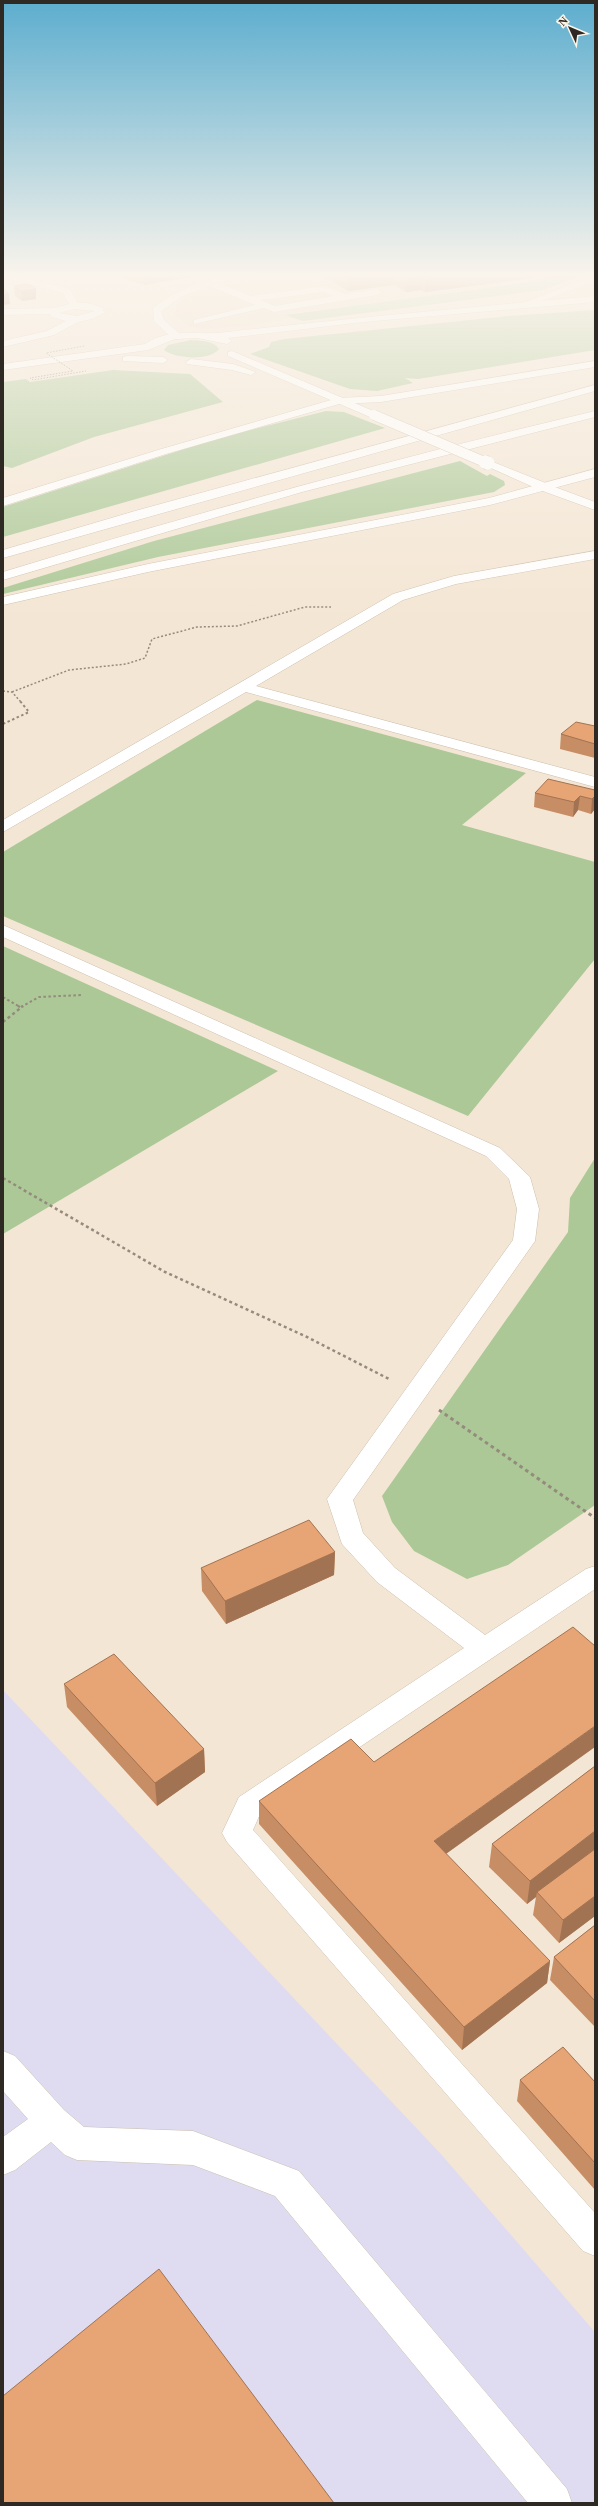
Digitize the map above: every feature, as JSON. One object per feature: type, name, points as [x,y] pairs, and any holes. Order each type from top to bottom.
[{"type":"main road","points":[[314,390],[544,487],[595,506]]},
{"type":"main road","points":[[3,502],[155,454],[338,401],[382,399],[437,390]]},
{"type":"main road","points":[[3,554],[228,489],[588,390]]},
{"type":"main road","points":[[228,489],[460,429],[595,398]]},
{"type":"main road","points":[[3,576],[281,494],[415,458],[595,414]]},
{"type":"main road","points":[[3,601],[141,570],[490,501],[595,473]]},
{"type":"main road","points":[[3,827],[398,597],[454,580],[595,555]]},
{"type":"main road","points":[[244,686],[595,782]]},
{"type":"main road","points":[[3,930],[493,1152],[518,1177],[528,1209],[524,1241],[340,1500],[351,1537],[386,1574],[484,1649]]},
{"type":"main road","points":[[595,1576],[249,1806],[237,1833],[595,2239]]},
{"type":"main road","points":[[3,2067],[52,2121],[77,2143],[193,2148],[287,2183],[554,2503]]},
{"type":"main road","points":[[3,2158],[52,2121]]},
{"type":"path","points":[[3,691],[12,692],[69,670],[126,664],[145,658],[152,639],[197,627],[237,626],[305,607],[383,606]]},
{"type":"path","points":[[3,724],[29,712],[12,692]]},
{"type":"path","points":[[3,1022],[20,1008],[44,996],[66,998],[129,987]]},
{"type":"path","points":[[3,997],[20,1008]]},
{"type":"path","points":[[3,1178],[165,1272],[307,1337],[415,1393],[595,1518]]},
{"type":"shaded area","points":[[3,1690],[440,2153],[595,2332],[595,2503],[3,2503]]},
{"type":"green space","points":[[3,390],[209,390],[223,402],[94,437],[12,468],[3,466]]},
{"type":"green space","points":[[326,411],[344,412],[385,428],[3,537],[3,507],[222,437]]},
{"type":"green space","points":[[460,461],[487,476],[490,474],[504,481],[505,485],[494,492],[158,557],[3,594],[3,588],[154,541]]},
{"type":"green space","points":[[257,700],[526,773],[462,825],[595,862],[595,959],[468,1116],[3,916],[3,852]]},
{"type":"green space","points":[[3,946],[278,1071],[3,1234]]},
{"type":"green space","points":[[595,1158],[595,1505],[508,1565],[467,1579],[414,1551],[392,1522],[382,1496],[568,1232],[570,1198]]},
{"type":"building","points":[[576,722],[595,726],[595,744],[561,734]]},
{"type":"building","points":[[548,779],[595,790],[595,796],[592,799],[580,796],[574,802],[535,793]]},
{"type":"building","points":[[309,1520],[335,1552],[225,1601],[201,1568]]},
{"type":"building","points":[[573,1627],[595,1646],[595,1726],[434,1841],[550,1961],[464,2027],[259,1801],[351,1739],[374,1762]]},
{"type":"building","points":[[114,1654],[204,1749],[155,1783],[64,1684]]},
{"type":"building","points":[[595,1766],[595,1831],[530,1881],[492,1844]]},
{"type":"building","points":[[595,1849],[595,1896],[563,1920],[537,1892]]},
{"type":"building","points":[[595,1925],[595,2001],[554,1957]]},
{"type":"building","points":[[563,2047],[595,2082],[595,2163],[520,2080]]},
{"type":"building","points":[[159,2269],[334,2503],[3,2503],[3,2396]]}]
